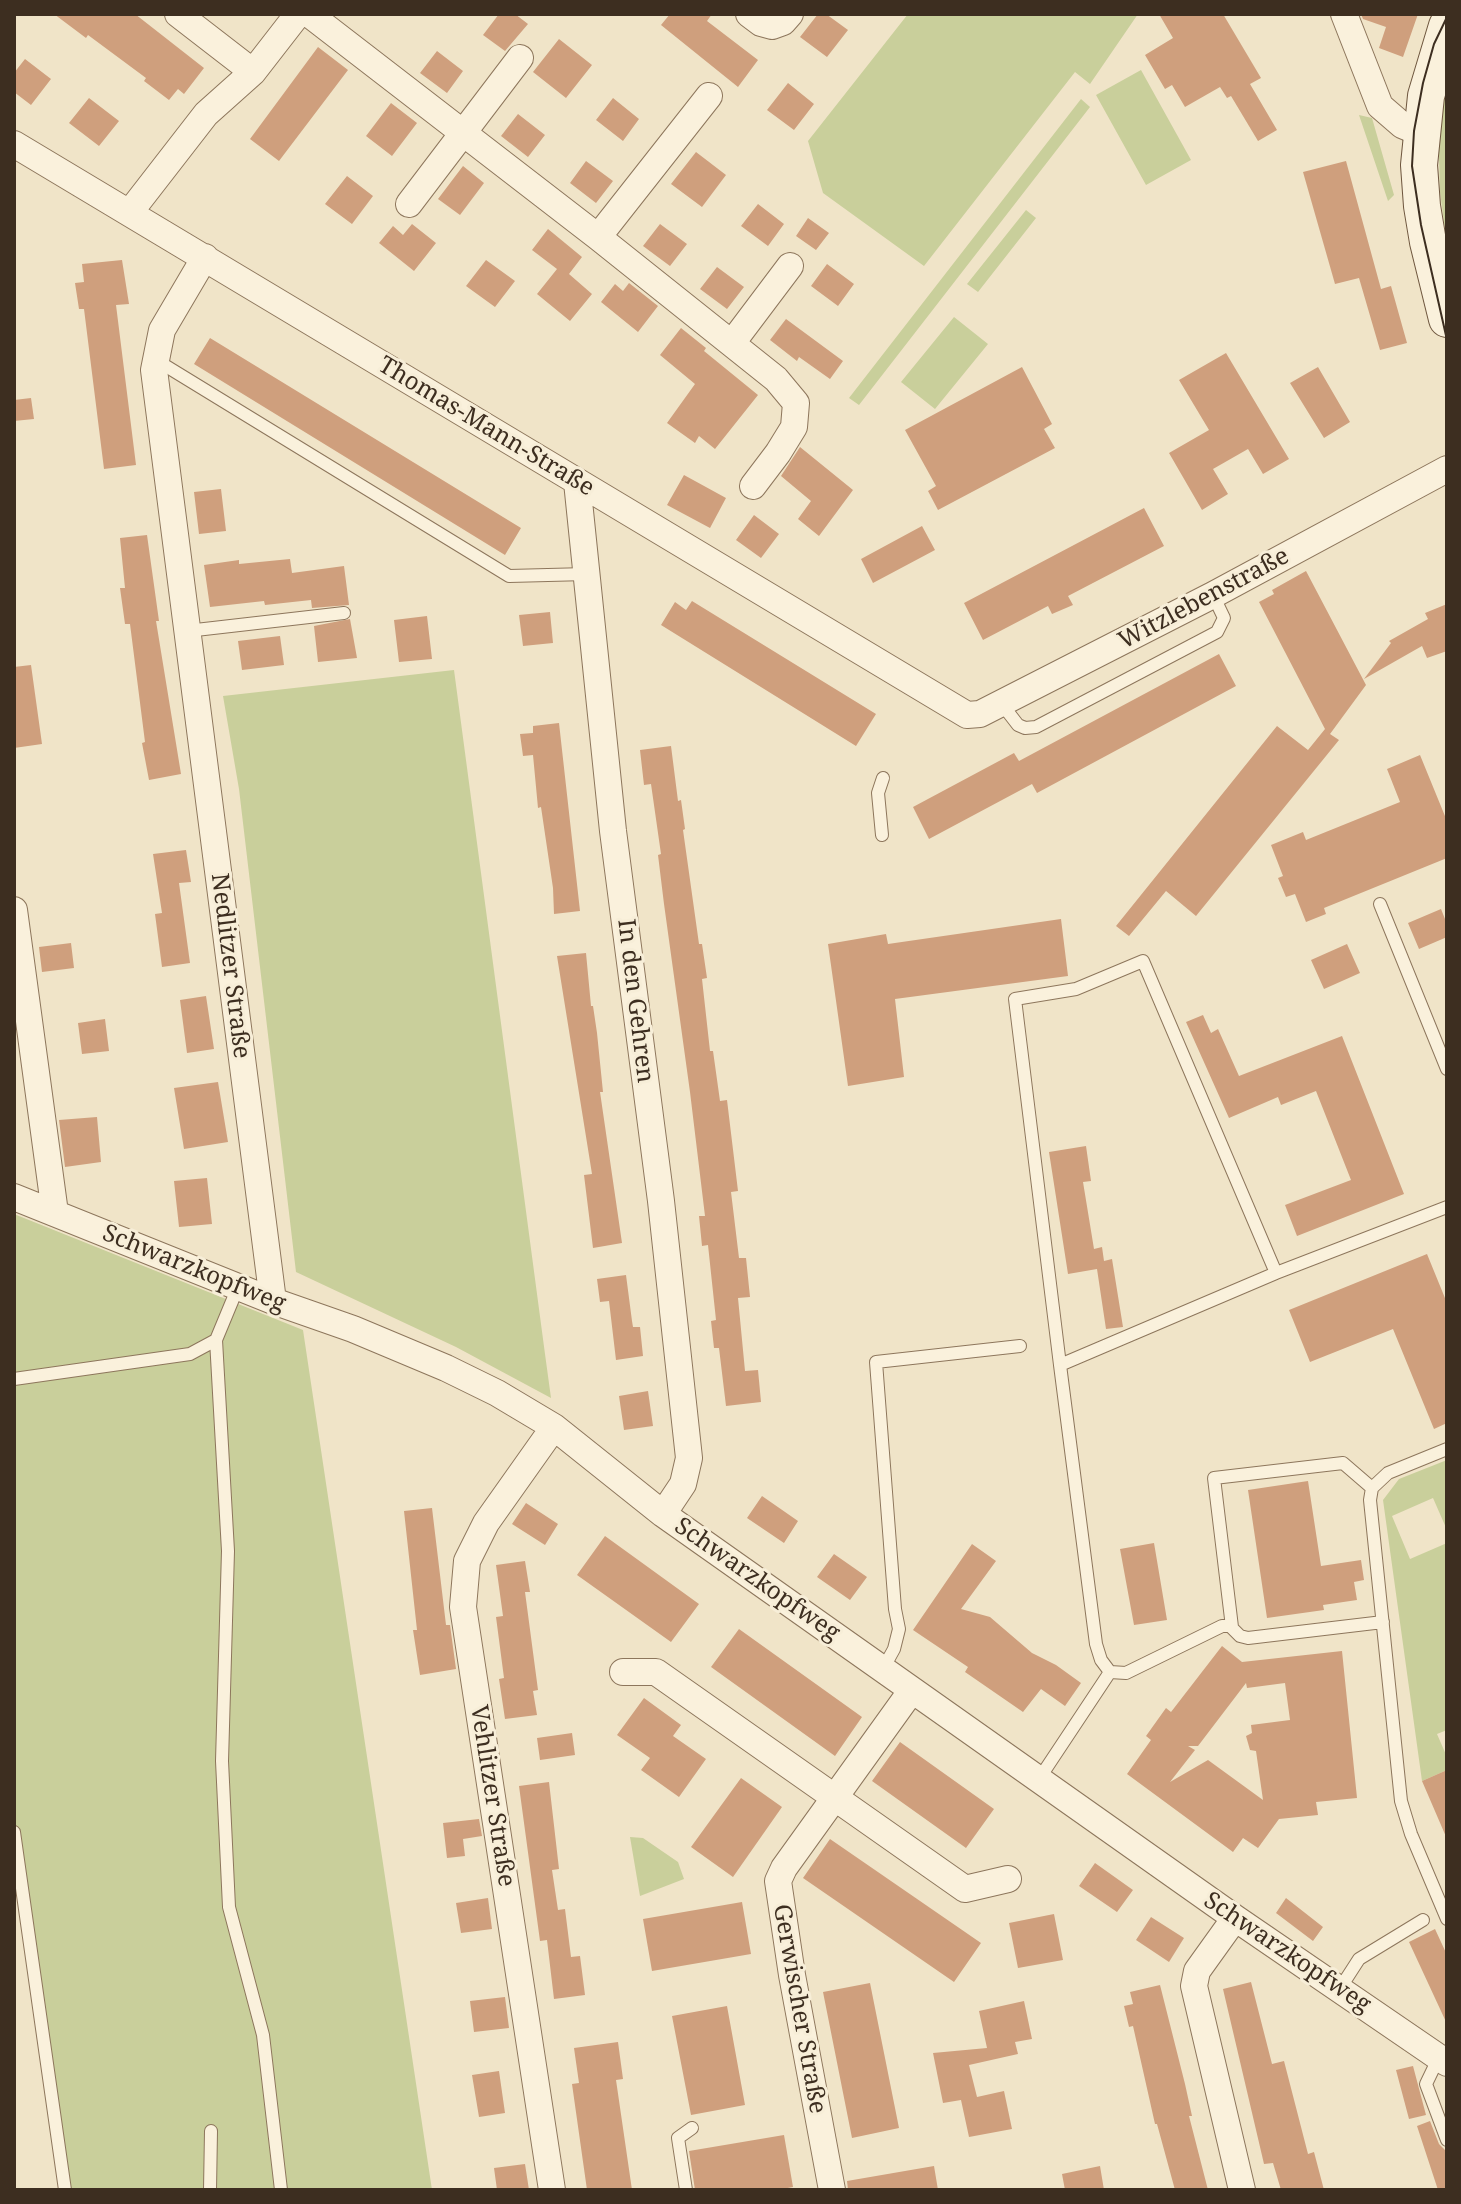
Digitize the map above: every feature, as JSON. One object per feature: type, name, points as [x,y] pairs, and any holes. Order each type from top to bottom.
[{"type":"main road","points":[[1447,26],[1430,78],[1421,133],[1422,206],[1447,319]]},
{"type":"street","points":[[178,14],[253,72]]},
{"type":"street","points":[[130,212],[206,114],[253,72],[298,14]]},
{"type":"street","points":[[309,14],[776,379],[796,403],[794,427],[753,486]]},
{"type":"street","points":[[749,14],[768,26],[779,24],[790,14]]},
{"type":"street","points":[[1344,14],[1380,106],[1402,125],[1421,133]]},
{"type":"street","points":[[409,204],[520,58]]},
{"type":"street","points":[[598,237],[709,96]]},
{"type":"street","name":"Thomas-Mann-Straße","points":[[14,144],[957,711]]},
{"type":"street","name":"Nedlitzer Straße","points":[[205,257],[162,330],[154,370],[273,1301]]},
{"type":"street","points":[[732,343],[790,266]]},
{"type":"street","name":"Witzlebenstraße","points":[[957,711],[967,715],[980,714],[1213,595],[1447,469]]},
{"type":"street","name":"In den Gehren","points":[[577,482],[613,831],[661,1201],[689,1458],[683,1484],[663,1514]]},
{"type":"street","points":[[14,910],[55,1213]]},
{"type":"street","name":"Schwarzkopfweg","points":[[14,1197],[446,1368],[497,1393],[554,1427],[663,1514],[1235,1918],[1443,2060]]},
{"type":"street","name":"Vehlitzer Straße","points":[[552,2190],[463,1607],[467,1561],[486,1523],[554,1427]]},
{"type":"street","points":[[623,1672],[656,1672],[965,1889],[1008,1879]]},
{"type":"street","name":"Gerwischer Straße","points":[[832,2190],[780,1907],[778,1881],[784,1868],[912,1690]]},
{"type":"street","points":[[1235,1918],[1197,1971],[1194,1986],[1242,2190]]},
{"type":"lane","points":[[156,360],[509,576],[587,574]]},
{"type":"lane","points":[[1001,703],[1018,725],[1036,727],[1217,632],[1224,618],[1213,595]]},
{"type":"lane","points":[[187,631],[344,613]]},
{"type":"lane","points":[[882,835],[878,793],[883,778]]},
{"type":"lane","points":[[1380,904],[1447,1069]]},
{"type":"lane","points":[[1232,1627],[1222,1626],[1126,1673],[1110,1672],[1101,1660],[1096,1644],[1015,999],[1076,989],[1143,961],[1276,1273]]},
{"type":"lane","points":[[1060,1365],[1276,1273],[1447,1207]]},
{"type":"lane","points":[[238,1287],[216,1340],[228,1551],[222,1761],[229,1907],[263,2035],[281,2190]]},
{"type":"lane","points":[[14,1379],[190,1354],[216,1340]]},
{"type":"lane","points":[[883,1669],[894,1649],[899,1629],[876,1362],[1020,1346]]},
{"type":"lane","points":[[1446,1916],[1411,1834],[1401,1801],[1370,1508],[1372,1488],[1382,1478],[1400,1467],[1447,1449]]},
{"type":"lane","points":[[1372,1488],[1343,1463],[1214,1478],[1232,1627],[1240,1636],[1248,1638],[1383,1622]]},
{"type":"lane","points":[[1039,1779],[1110,1672]]},
{"type":"lane","points":[[14,1832],[65,2190]]},
{"type":"lane","points":[[1339,1990],[1359,1959],[1423,1920]]},
{"type":"lane","points":[[1443,2060],[1426,2084],[1447,2140]]},
{"type":"lane","points":[[686,2190],[678,2138],[692,2128]]},
{"type":"lane","points":[[210,2190],[211,2131]]},
{"type":"green space","points":[[908,14],[1138,14],[1090,84],[1075,72],[924,266],[823,193],[808,141]]},
{"type":"green space","points":[[1447,64],[1447,245],[1440,192],[1438,124]]},
{"type":"green space","points":[[1141,70],[1191,160],[1146,185],[1096,95]]},
{"type":"green space","points":[[1081,99],[1090,107],[859,405],[849,398]]},
{"type":"green space","points":[[1359,115],[1372,118],[1394,195],[1388,201]]},
{"type":"green space","points":[[1026,210],[1036,218],[978,292],[967,284]]},
{"type":"green space","points":[[954,317],[988,344],[935,409],[901,382]]},
{"type":"green space","points":[[454,670],[551,1398],[456,1347],[296,1272],[239,789],[223,696]]},
{"type":"green space","points":[[14,1214],[303,1330],[432,2190],[60,2190],[14,1869]]},
{"type":"green space","points":[[1447,1460],[1447,1530],[1433,1498],[1392,1516],[1410,1559],[1447,1543],[1447,1730],[1437,1734],[1447,1757],[1447,1770],[1422,1781],[1383,1500],[1399,1479]]},
{"type":"green space","points":[[630,1837],[643,1838],[678,1862],[684,1879],[640,1896]]},
{"type":"building","points":[[54,14],[135,14],[204,68],[184,94],[178,89],[169,100],[144,81],[146,78]]},
{"type":"building","points":[[499,14],[515,14],[528,24],[505,51],[483,35]]},
{"type":"building","points":[[670,14],[712,14],[707,21],[758,60],[738,87],[661,25]]},
{"type":"building","points":[[818,14],[826,14],[848,30],[827,57],[800,37]]},
{"type":"building","points":[[1159,14],[1223,14],[1261,78],[1250,84],[1277,130],[1258,141],[1231,96],[1227,98],[1220,87],[1185,107],[1172,85],[1165,89],[1145,55],[1173,38]]},
{"type":"building","points":[[1361,14],[1418,14],[1403,57],[1379,48],[1386,27],[1363,19]]},
{"type":"building","points":[[559,39],[592,65],[566,98],[533,72]]},
{"type":"building","points":[[318,47],[348,70],[279,161],[250,139]]},
{"type":"building","points":[[437,51],[463,71],[447,93],[420,73]]},
{"type":"building","points":[[25,59],[51,79],[31,105],[14,92],[14,73]]},
{"type":"building","points":[[788,83],[814,104],[794,130],[767,110]]},
{"type":"building","points":[[89,98],[119,121],[99,146],[69,123]]},
{"type":"building","points":[[613,98],[639,119],[623,141],[596,120]]},
{"type":"building","points":[[391,103],[417,123],[392,156],[366,136]]},
{"type":"building","points":[[518,114],[545,135],[528,157],[501,136]]},
{"type":"building","points":[[696,152],[726,175],[702,207],[671,184]]},
{"type":"building","points":[[586,161],[613,181],[596,203],[570,183]]},
{"type":"building","points":[[1346,161],[1381,289],[1391,286],[1407,343],[1380,350],[1359,278],[1335,284],[1303,172]]},
{"type":"building","points":[[463,166],[484,183],[460,215],[438,199]]},
{"type":"building","points":[[347,176],[373,196],[352,224],[325,204]]},
{"type":"building","points":[[758,204],[784,224],[768,246],[741,226]]},
{"type":"building","points":[[808,218],[829,233],[816,250],[796,236]]},
{"type":"building","points":[[412,224],[436,243],[414,271],[379,243],[393,226],[403,235]]},
{"type":"building","points":[[660,224],[687,244],[670,266],[643,246]]},
{"type":"building","points":[[548,229],[582,257],[569,274],[592,294],[570,321],[537,294],[557,269],[532,250]]},
{"type":"building","points":[[122,260],[129,304],[116,305],[136,465],[104,469],[84,309],[79,309],[75,283],[84,282],[82,264]]},
{"type":"building","points":[[486,260],[515,281],[495,307],[466,286]]},
{"type":"building","points":[[827,264],[854,284],[838,306],[811,286]]},
{"type":"building","points":[[717,267],[744,287],[727,309],[700,289]]},
{"type":"building","points":[[629,283],[658,306],[638,332],[601,302],[615,284],[623,291]]},
{"type":"building","points":[[786,319],[843,361],[830,379],[799,357],[797,361],[770,340]]},
{"type":"building","points":[[681,328],[758,395],[715,449],[699,436],[695,443],[667,423],[695,384],[660,355]]},
{"type":"building","points":[[210,338],[521,528],[505,555],[194,364]]},
{"type":"building","points":[[1226,353],[1289,459],[1263,474],[1248,449],[1213,469],[1228,494],[1202,510],[1169,453],[1209,430],[1179,380]]},
{"type":"building","points":[[1022,367],[1052,424],[1044,429],[1055,448],[938,510],[928,491],[936,486],[905,430]]},
{"type":"building","points":[[1318,367],[1350,422],[1324,438],[1290,383]]},
{"type":"building","points":[[31,398],[34,419],[14,421],[14,400]]},
{"type":"building","points":[[800,447],[853,490],[819,536],[798,519],[811,501],[781,476]]},
{"type":"building","points":[[684,475],[726,498],[710,528],[667,505]]},
{"type":"building","points":[[221,489],[226,531],[199,534],[194,492]]},
{"type":"building","points":[[1144,508],[1164,546],[1068,596],[1073,605],[1052,614],[1048,606],[983,640],[964,603]]},
{"type":"building","points":[[754,515],[779,534],[761,558],[736,540]]},
{"type":"building","points":[[922,526],[935,550],[873,583],[861,559]]},
{"type":"building","points":[[147,535],[159,621],[156,621],[181,774],[149,780],[142,743],[145,742],[130,624],[125,624],[120,588],[125,588],[120,538]]},
{"type":"building","points":[[290,559],[292,573],[344,566],[349,605],[312,608],[311,600],[210,607],[204,565],[239,560],[239,564]]},
{"type":"building","points":[[1306,571],[1366,685],[1330,734],[1339,740],[1196,916],[1166,891],[1129,936],[1116,926],[1277,726],[1308,750],[1325,729],[1259,602],[1274,594],[1272,590]]},
{"type":"building","points":[[692,601],[876,714],[856,746],[661,625],[675,602],[686,610]]},
{"type":"building","points":[[1447,604],[1447,651],[1427,658],[1422,646],[1364,679],[1391,643],[1389,641],[1428,619],[1425,613]]},
{"type":"building","points":[[550,612],[553,643],[523,646],[519,615]]},
{"type":"building","points":[[427,616],[432,659],[399,662],[394,620]]},
{"type":"building","points":[[350,619],[357,658],[318,662],[314,626]]},
{"type":"building","points":[[280,636],[284,665],[242,670],[238,641]]},
{"type":"building","points":[[1219,654],[1236,686],[1037,793],[1032,784],[929,839],[913,807],[1014,753],[1019,761]]},
{"type":"building","points":[[31,665],[42,744],[14,748],[14,667]]},
{"type":"building","points":[[559,723],[580,911],[554,914],[553,888],[541,807],[538,808],[533,755],[523,756],[520,734],[533,733],[533,726]]},
{"type":"building","points":[[671,746],[699,944],[702,944],[707,978],[702,979],[710,1051],[713,1051],[720,1101],[727,1100],[738,1191],[731,1192],[739,1258],[746,1258],[750,1297],[738,1298],[745,1371],[758,1370],[761,1402],[726,1406],[719,1348],[714,1348],[711,1321],[716,1320],[708,1245],[702,1246],[699,1216],[705,1216],[658,855],[661,854],[651,784],[644,785],[640,750]]},
{"type":"building","points":[[1420,755],[1447,821],[1447,858],[1324,908],[1326,914],[1306,922],[1295,894],[1286,897],[1278,878],[1283,876],[1271,845],[1303,832],[1306,840],[1400,802],[1387,769]]},
{"type":"building","points":[[186,850],[191,882],[179,883],[190,963],[162,967],[155,914],[162,913],[153,854]]},
{"type":"building","points":[[1441,909],[1447,924],[1447,937],[1419,949],[1408,923]]},
{"type":"building","points":[[1061,919],[1068,976],[895,999],[904,1077],[848,1086],[828,944],[886,934],[888,944]]},
{"type":"building","points":[[71,943],[74,968],[42,972],[39,947]]},
{"type":"building","points":[[1347,944],[1360,973],[1324,989],[1311,960]]},
{"type":"building","points":[[586,953],[603,1092],[600,1092],[622,1243],[593,1248],[584,1175],[592,1174],[557,956]]},
{"type":"building","points":[[206,996],[214,1049],[187,1053],[180,1000]]},
{"type":"building","points":[[1203,1015],[1211,1033],[1218,1029],[1239,1076],[1342,1036],[1404,1194],[1297,1236],[1285,1205],[1351,1180],[1316,1091],[1281,1105],[1278,1097],[1229,1118],[1186,1022]]},
{"type":"building","points":[[105,1019],[109,1051],[82,1054],[78,1023]]},
{"type":"building","points":[[218,1082],[228,1142],[184,1149],[174,1088]]},
{"type":"building","points":[[97,1117],[101,1162],[65,1167],[59,1120]]},
{"type":"building","points":[[1086,1146],[1091,1181],[1083,1182],[1094,1249],[1102,1247],[1104,1261],[1112,1259],[1123,1327],[1106,1329],[1097,1269],[1068,1274],[1049,1152]]},
{"type":"building","points":[[207,1178],[212,1224],[179,1227],[174,1181]]},
{"type":"building","points":[[1427,1254],[1447,1303],[1447,1423],[1434,1429],[1393,1329],[1310,1362],[1289,1310]]},
{"type":"building","points":[[626,1275],[633,1327],[640,1327],[643,1356],[616,1360],[609,1301],[600,1302],[597,1279]]},
{"type":"building","points":[[648,1391],[653,1426],[624,1430],[619,1396]]},
{"type":"building","points":[[1308,1481],[1321,1566],[1361,1560],[1364,1580],[1354,1582],[1357,1600],[1323,1605],[1324,1610],[1267,1618],[1248,1490]]},
{"type":"building","points":[[762,1496],[798,1521],[784,1543],[747,1518]]},
{"type":"building","points":[[526,1503],[558,1524],[545,1545],[512,1524]]},
{"type":"building","points":[[432,1508],[446,1625],[450,1625],[456,1669],[420,1675],[413,1630],[417,1630],[404,1511]]},
{"type":"building","points":[[605,1536],[699,1604],[671,1642],[577,1575]]},
{"type":"building","points":[[1154,1543],[1167,1620],[1134,1625],[1120,1549]]},
{"type":"building","points":[[972,1544],[996,1561],[961,1609],[990,1617],[1032,1653],[1081,1683],[1065,1706],[1041,1689],[1023,1712],[965,1672],[968,1667],[913,1630]]},
{"type":"building","points":[[834,1554],[867,1577],[850,1600],[817,1577]]},
{"type":"building","points":[[525,1561],[530,1592],[525,1592],[538,1690],[533,1691],[537,1715],[505,1719],[499,1679],[504,1678],[496,1617],[503,1616],[496,1565]]},
{"type":"building","points":[[739,1629],[862,1717],[835,1756],[711,1667]]},
{"type":"building","points":[[1222,1646],[1242,1662],[1342,1651],[1357,1798],[1316,1802],[1318,1815],[1279,1819],[1258,1848],[1243,1838],[1233,1852],[1127,1774],[1151,1740],[1146,1736],[1166,1708],[1171,1712]],"holes":[[[1246,1683],[1247,1688],[1285,1683],[1290,1720],[1251,1725],[1252,1733],[1246,1736],[1250,1750],[1256,1751],[1263,1800],[1208,1760],[1170,1782],[1195,1750],[1188,1746],[1198,1746]]]},
{"type":"building","points":[[644,1698],[681,1725],[673,1736],[706,1759],[679,1797],[641,1770],[650,1758],[617,1735]]},
{"type":"building","points":[[572,1733],[575,1755],[540,1760],[537,1738]]},
{"type":"building","points":[[900,1742],[994,1809],[966,1848],[872,1781]]},
{"type":"building","points":[[1447,1770],[1447,1839],[1422,1781]]},
{"type":"building","points":[[741,1778],[782,1807],[733,1877],[691,1847]]},
{"type":"building","points":[[549,1782],[559,1869],[552,1870],[558,1910],[565,1909],[571,1957],[580,1956],[585,1995],[554,1999],[547,1940],[540,1941],[519,1786]]},
{"type":"building","points":[[479,1819],[482,1836],[463,1839],[465,1856],[447,1858],[443,1823]]},
{"type":"building","points":[[830,1839],[981,1943],[954,1982],[803,1878]]},
{"type":"building","points":[[1095,1863],[1133,1890],[1117,1912],[1079,1886]]},
{"type":"building","points":[[488,1898],[492,1929],[461,1933],[456,1903]]},
{"type":"building","points":[[1286,1898],[1323,1927],[1313,1941],[1276,1913]]},
{"type":"building","points":[[742,1902],[751,1954],[652,1971],[643,1919]]},
{"type":"building","points":[[1054,1914],[1063,1960],[1018,1968],[1009,1923]]},
{"type":"building","points":[[1151,1917],[1184,1938],[1169,1962],[1136,1940]]},
{"type":"building","points":[[1435,1929],[1447,1955],[1447,2024],[1409,1942]]},
{"type":"building","points":[[1251,1982],[1272,2064],[1284,2061],[1308,2154],[1314,2152],[1324,2190],[1281,2190],[1273,2163],[1264,2164],[1223,1989]]},
{"type":"building","points":[[870,1983],[899,2128],[852,2138],[823,1992]]},
{"type":"building","points":[[1160,1985],[1208,2190],[1175,2190],[1155,2124],[1133,2026],[1129,2027],[1124,2006],[1133,2004],[1130,1992]]},
{"type":"building","points":[[505,1997],[509,2028],[474,2032],[470,2001]]},
{"type":"building","points":[[1024,2001],[1032,2039],[1015,2042],[1018,2054],[969,2065],[977,2097],[1004,2091],[1012,2129],[969,2137],[961,2100],[943,2103],[933,2053],[987,2048],[979,2011]]},
{"type":"building","points":[[727,2006],[745,2105],[691,2115],[672,2016]]},
{"type":"building","points":[[618,2042],[623,2079],[616,2080],[632,2190],[587,2190],[572,2084],[579,2083],[574,2048]]},
{"type":"building","points":[[1413,2066],[1426,2115],[1409,2119],[1396,2070]]},
{"type":"building","points":[[499,2071],[505,2113],[479,2117],[472,2075]]},
{"type":"building","points":[[1430,2121],[1439,2144],[1447,2152],[1447,2190],[1438,2190],[1417,2126]]},
{"type":"building","points":[[784,2135],[793,2187],[777,2190],[695,2190],[689,2151]]},
{"type":"building","points":[[525,2164],[529,2190],[497,2190],[494,2168]]},
{"type":"building","points":[[934,2166],[938,2190],[848,2190],[847,2181]]},
{"type":"building","points":[[1100,2166],[1104,2190],[1065,2190],[1062,2174]]},
{"type":"tram line","points":[[1447,17],[1434,44],[1423,83],[1414,131],[1412,166],[1421,225],[1447,340]]}]
